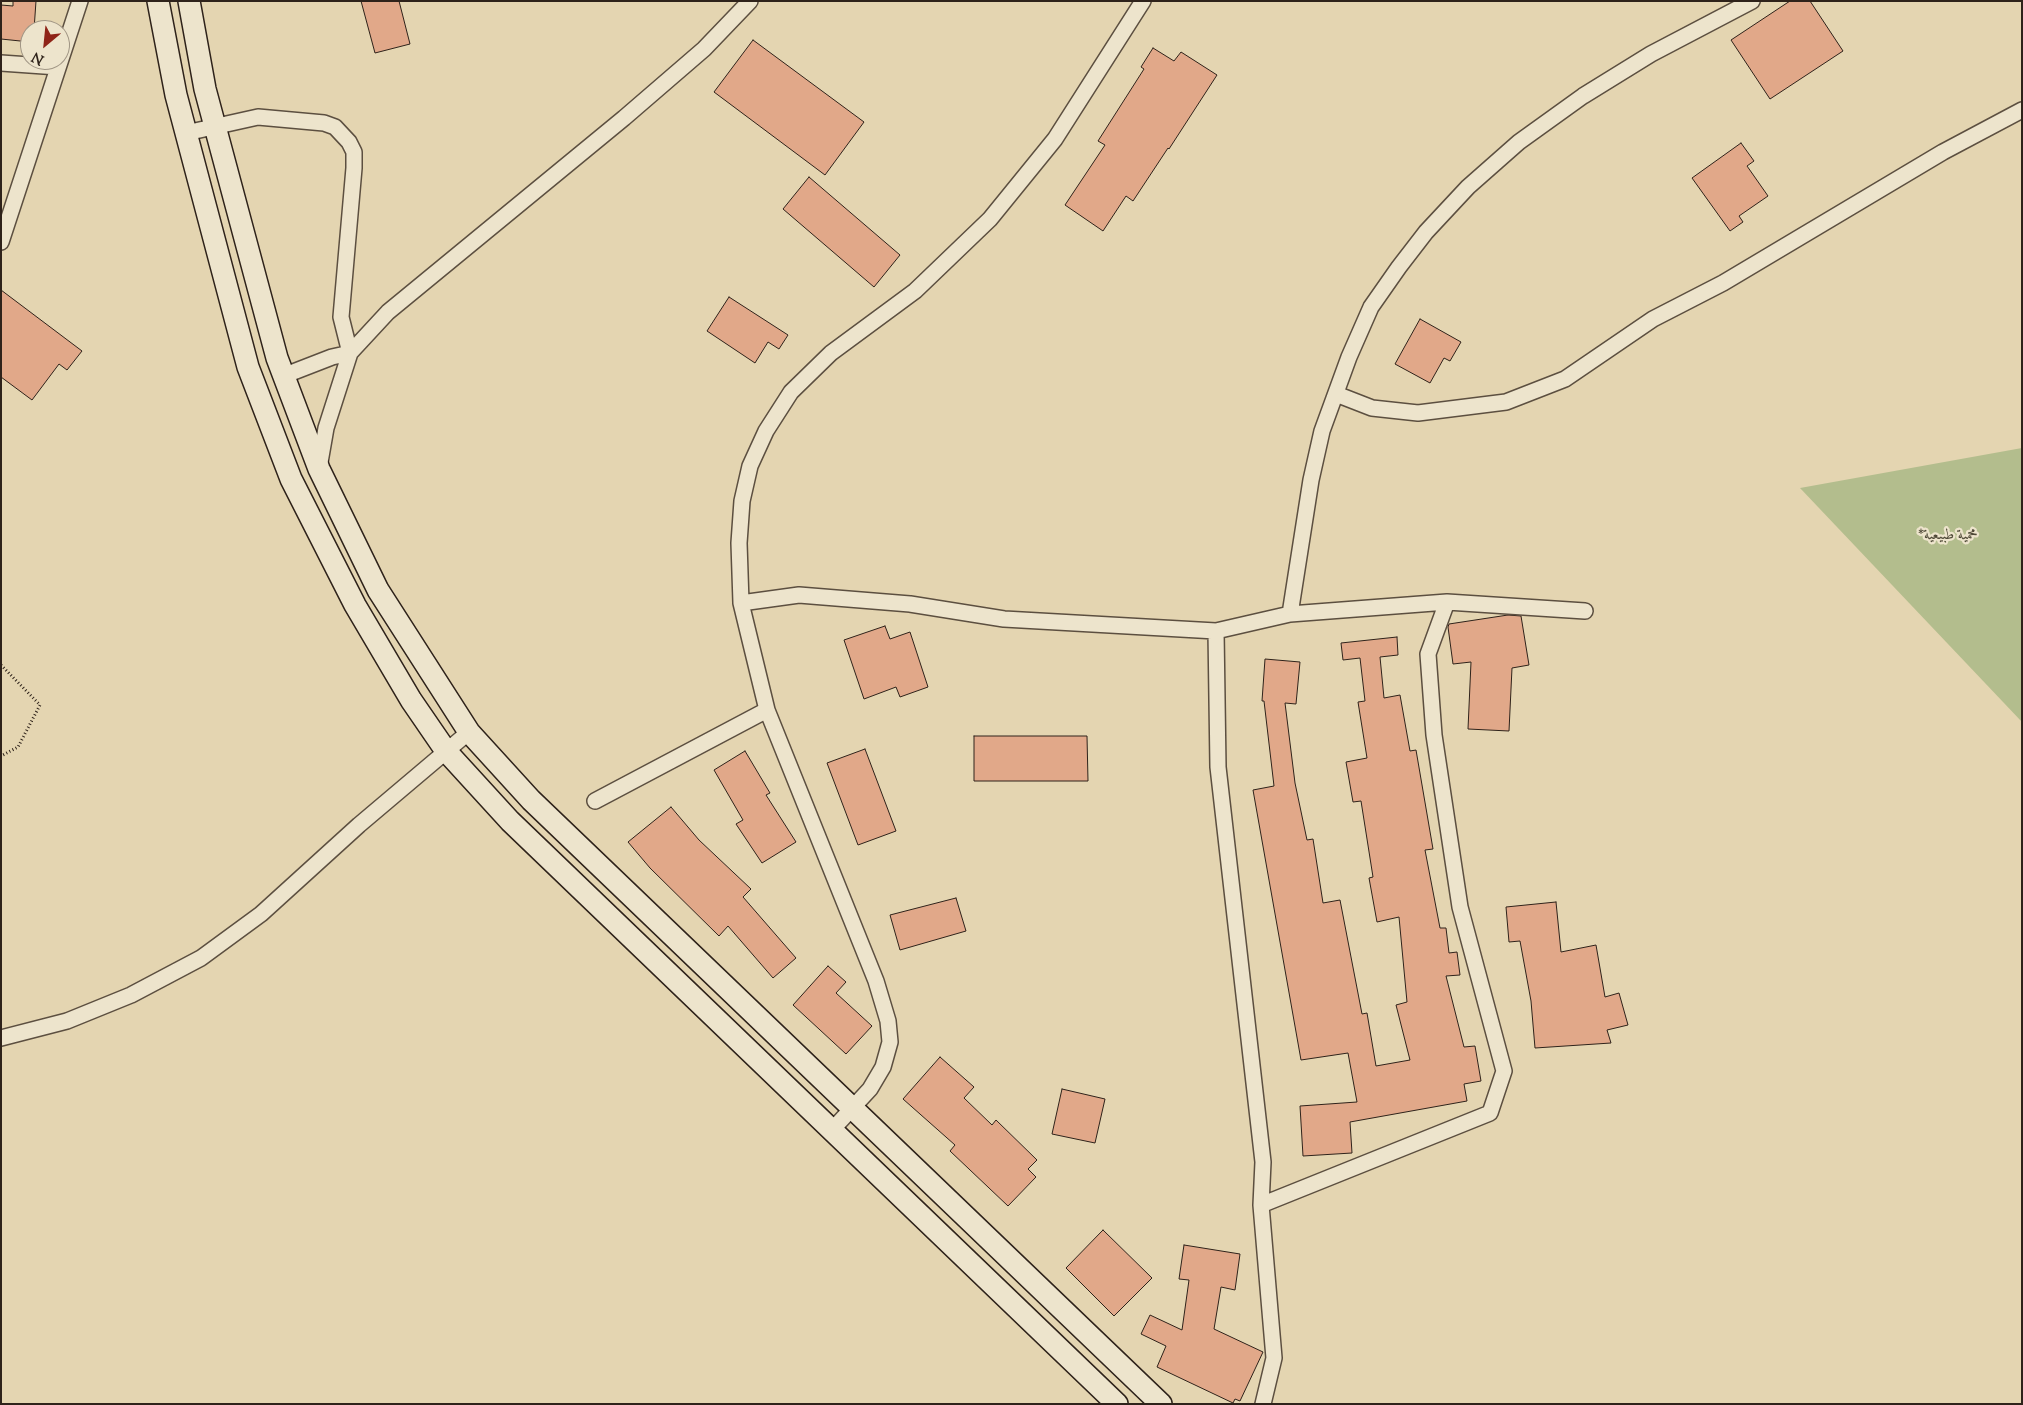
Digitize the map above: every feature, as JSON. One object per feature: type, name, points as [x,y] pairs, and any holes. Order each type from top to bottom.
[{"type":"main road","points":[[158,1],[176,95],[248,367],[291,479],[355,605],[411,700],[446,751],[510,821],[1117,1404]]},
{"type":"main road","points":[[189,1],[205,89],[276,358],[319,469],[378,590],[469,732],[531,800],[1161,1404]]},
{"type":"street","points":[[70,31],[80,1]]},
{"type":"street","points":[[319,469],[326,428],[350,353],[388,312],[624,118],[704,48],[750,1]]},
{"type":"street","points":[[832,1130],[870,1089],[883,1067],[890,1042],[888,1021],[876,981],[767,710],[741,604],[739,543],[742,501],[748,475],[766,431],[791,392],[831,353],[915,291],[990,220],[1055,140],[1143,1]]},
{"type":"street","points":[[1290,614],[1311,480],[1322,431],[1371,307],[1426,232],[1468,187],[1519,142],[1583,96],[1651,54],[1752,1]]},
{"type":"street","points":[[1,63],[20,64]]},
{"type":"street","points":[[1,242],[57,70]]},
{"type":"street","points":[[1336,394],[1372,408],[1418,413],[1506,402],[1566,379],[1653,319],[1723,283],[1943,152],[2022,110]]},
{"type":"street","points":[[186,133],[258,117],[324,123],[335,127],[349,142],[354,152],[354,168],[340,317],[350,353]]},
{"type":"street","points":[[283,376],[332,357],[350,353]]},
{"type":"street","points":[[741,604],[799,595],[910,604],[1004,619],[1216,632],[1290,614],[1447,602],[1586,610]]},
{"type":"street","points":[[1260,1205],[1490,1113],[1504,1071],[1460,907],[1434,736],[1428,654],[1447,602]]},
{"type":"street","points":[[1216,632],[1218,767],[1263,1162],[1260,1205],[1274,1358],[1263,1404]]},
{"type":"street","points":[[595,801],[767,710]]},
{"type":"street","points":[[1,1038],[75,1018],[131,995],[201,958],[261,914],[359,825],[469,732]]},
{"type":"path","points":[[1,664],[40,706],[18,747],[1,756]]},
{"type":"green space","name":"*محمية طبيعية","points":[[2022,448],[2022,722],[1800,488]]},
{"type":"building","points":[[13,1],[36,1],[35,20],[20,20],[20,41],[1,39],[1,5],[13,6]]},
{"type":"building","points":[[361,1],[399,1],[410,44],[375,53]]},
{"type":"building","points":[[1790,1],[1810,1],[1843,51],[1770,99],[1731,40]]},
{"type":"building","points":[[753,40],[864,122],[825,175],[714,92]]},
{"type":"building","points":[[1153,48],[1174,61],[1181,52],[1217,75],[1133,201],[1126,196],[1103,231],[1065,205],[1105,145],[1098,141],[1144,69],[1141,67]]},
{"type":"building","points":[[1741,143],[1754,161],[1747,166],[1768,196],[1739,216],[1743,222],[1730,231],[1692,178]]},
{"type":"building","points":[[809,177],[900,255],[874,287],[783,209]]},
{"type":"building","points":[[1,290],[82,351],[67,370],[59,364],[32,400],[1,377]]},
{"type":"building","points":[[729,297],[788,335],[779,349],[768,342],[755,363],[707,331]]},
{"type":"building","points":[[1420,319],[1461,342],[1450,361],[1444,358],[1430,383],[1395,364]]},
{"type":"building","points":[[1508,615],[1521,616],[1529,665],[1512,668],[1509,731],[1468,729],[1471,662],[1453,664],[1449,624]]},
{"type":"building","points":[[885,626],[890,639],[910,632],[928,687],[900,697],[896,687],[864,699],[844,640]]},
{"type":"building","points":[[1397,637],[1398,655],[1380,657],[1384,698],[1400,695],[1410,751],[1416,750],[1433,849],[1425,850],[1440,928],[1446,928],[1449,953],[1457,952],[1460,975],[1446,976],[1464,1047],[1475,1046],[1481,1081],[1464,1084],[1467,1101],[1350,1122],[1352,1153],[1303,1156],[1300,1106],[1357,1102],[1348,1053],[1301,1060],[1253,790],[1274,786],[1264,701],[1262,701],[1265,659],[1300,662],[1296,704],[1285,703],[1295,783],[1307,840],[1313,839],[1323,903],[1340,900],[1362,1014],[1367,1013],[1376,1066],[1410,1060],[1396,1005],[1407,1002],[1399,917],[1377,922],[1369,878],[1373,877],[1361,801],[1353,802],[1346,762],[1367,758],[1358,702],[1365,701],[1360,658],[1343,660],[1341,643]]},
{"type":"building","points":[[974,736],[1087,736],[1088,781],[974,781]]},
{"type":"building","points":[[865,749],[896,831],[858,845],[827,763]]},
{"type":"building","points":[[745,751],[770,793],[766,795],[796,842],[762,863],[736,824],[743,820],[714,770]]},
{"type":"building","points":[[671,807],[699,840],[751,889],[743,897],[796,958],[773,978],[728,926],[719,936],[650,868],[628,842]]},
{"type":"building","points":[[956,898],[966,931],[900,950],[890,915]]},
{"type":"building","points":[[1556,902],[1561,952],[1596,945],[1605,997],[1619,993],[1628,1025],[1607,1030],[1611,1043],[1535,1048],[1531,1001],[1520,941],[1509,942],[1506,907]]},
{"type":"building","points":[[828,966],[846,982],[836,993],[872,1026],[846,1054],[793,1005]]},
{"type":"building","points":[[940,1057],[974,1087],[964,1098],[992,1125],[996,1120],[1037,1160],[1028,1169],[1036,1177],[1008,1206],[950,1151],[955,1145],[903,1099]]},
{"type":"building","points":[[1062,1089],[1105,1099],[1095,1143],[1052,1134]]},
{"type":"building","points":[[1103,1230],[1152,1278],[1114,1316],[1066,1268]]},
{"type":"building","points":[[1184,1245],[1240,1254],[1235,1290],[1221,1287],[1214,1329],[1263,1352],[1240,1401],[1235,1399],[1233,1403],[1157,1367],[1166,1346],[1141,1334],[1150,1315],[1182,1330],[1189,1280],[1179,1279]]}]
